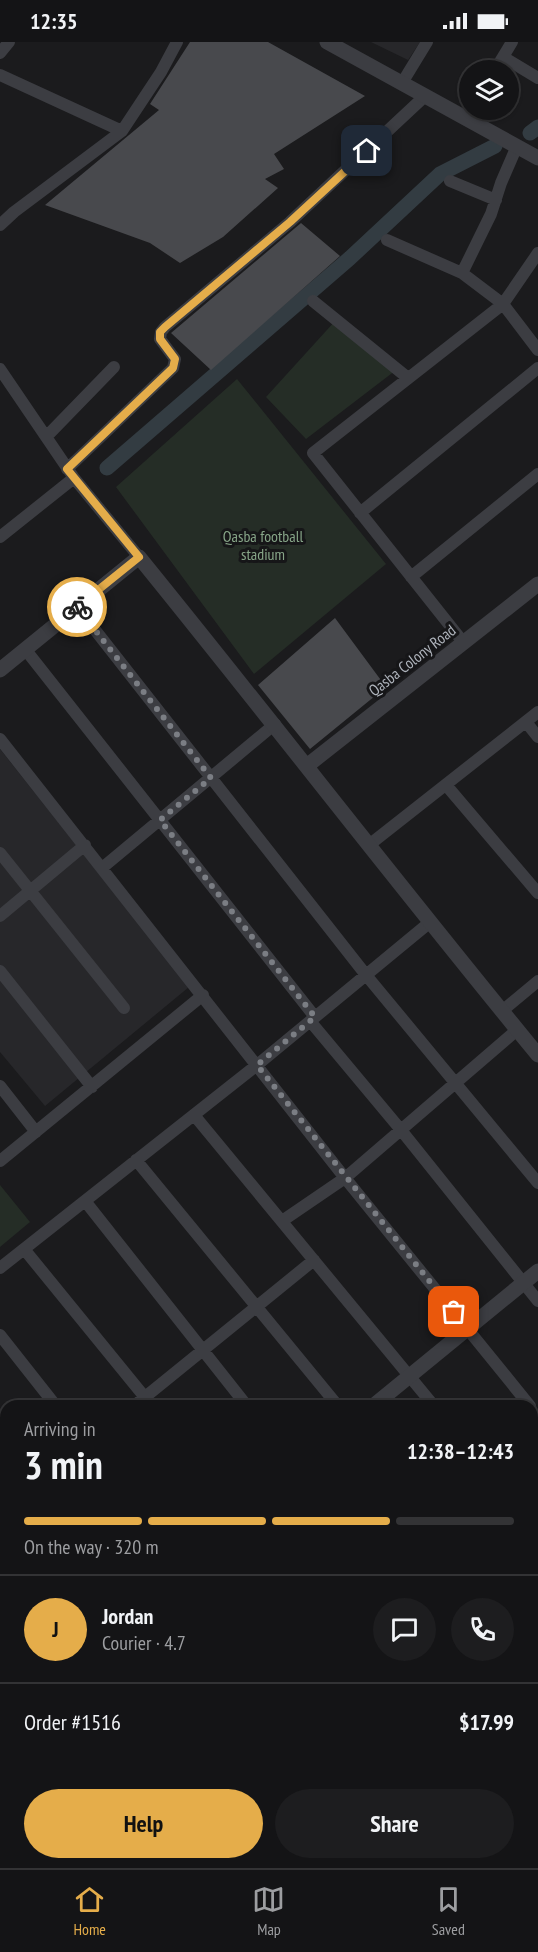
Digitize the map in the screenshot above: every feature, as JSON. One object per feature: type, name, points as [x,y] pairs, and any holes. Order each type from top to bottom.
[{"type":"street","points":[[0,53],[9,42]]},
{"type":"street","points":[[0,225],[122,131],[161,72],[177,42]]},
{"type":"street","points":[[327,42],[425,96],[459,110]]},
{"type":"street","points":[[402,83],[427,42]]},
{"type":"street","points":[[501,60],[512,42]]},
{"type":"street","points":[[503,57],[538,78]]},
{"type":"street","points":[[0,75],[122,131]]},
{"type":"street","points":[[0,537],[70,473],[173,368],[175,359],[160,339],[160,332],[290,222],[425,96]]},
{"type":"street","points":[[479,120],[538,158]]},
{"type":"street","points":[[462,273],[496,200],[517,146]]},
{"type":"street","points":[[450,181],[496,200]]},
{"type":"street","points":[[387,240],[462,273],[502,304],[538,350]]},
{"type":"street","points":[[463,642],[313,453],[502,304],[538,253]]},
{"type":"street","points":[[313,302],[408,378]]},
{"type":"street","points":[[46,436],[114,367]]},
{"type":"street","points":[[360,513],[538,368]]},
{"type":"street","points":[[0,369],[70,473],[308,765],[429,922],[538,1055]]},
{"type":"street","points":[[411,577],[538,474]]},
{"type":"street","points":[[0,670],[139,557]]},
{"type":"street","name":"Qasba Colony Road","points":[[308,765],[538,584]]},
{"type":"street","points":[[77,607],[366,975],[538,1183]]},
{"type":"street","points":[[25,649],[160,820],[312,1019],[538,1301]]},
{"type":"street","points":[[369,845],[538,712]]},
{"type":"street","points":[[526,722],[538,737]]},
{"type":"street","points":[[102,868],[275,724]]},
{"type":"street","points":[[0,739],[345,1178],[525,1400]]},
{"type":"street","points":[[446,785],[538,893]]},
{"type":"street","points":[[0,916],[85,846]]},
{"type":"street","points":[[0,853],[124,1008]]},
{"type":"street","points":[[0,1268],[257,1065],[429,922]]},
{"type":"street","points":[[0,971],[92,1087]]},
{"type":"street","points":[[501,1011],[538,981]]},
{"type":"street","points":[[0,1161],[203,995]]},
{"type":"street","points":[[282,1221],[345,1178],[518,1030]]},
{"type":"street","points":[[0,1086],[36,1132]]},
{"type":"street","points":[[194,1115],[429,1400]]},
{"type":"street","points":[[136,1160],[333,1400]]},
{"type":"street","points":[[85,1201],[242,1400]]},
{"type":"street","points":[[24,1249],[148,1400]]},
{"type":"street","points":[[150,1400],[203,1349],[314,1260]]},
{"type":"street","points":[[380,1400],[538,1270]]},
{"type":"street","points":[[0,1335],[51,1400]]},
{"type":"shaded area","points":[[371,42],[420,42],[408,60]]},
{"type":"shaded area","points":[[0,749],[189,987],[45,1106],[0,1052]]},
{"type":"green space","points":[[336,320],[400,367],[306,439],[266,397]]},
{"type":"green space","name":"Qasba football stadium","points":[[237,379],[386,564],[254,674],[116,487]]},
{"type":"green space","points":[[0,1185],[30,1222],[0,1247]]},
{"type":"building","points":[[190,42],[268,42],[365,96],[274,154],[284,169],[265,179],[278,188],[223,237],[180,263],[150,243],[45,205],[159,110],[150,104]]},
{"type":"building","points":[[301,223],[340,256],[211,370],[171,333]]},
{"type":"building","points":[[335,618],[386,687],[310,749],[258,685]]},
{"type":"waterway","points":[[530,133],[538,127]]},
{"type":"waterway","points":[[107,468],[350,258],[440,174],[495,146]]},
{"type":"way so far","points":[[77,607],[211,778],[160,820],[315,1017],[257,1065],[454,1312]]},
{"type":"route","points":[[77,607],[139,557],[67,469],[169,374],[175,359],[160,339],[160,332],[290,222],[367,151]]}]
